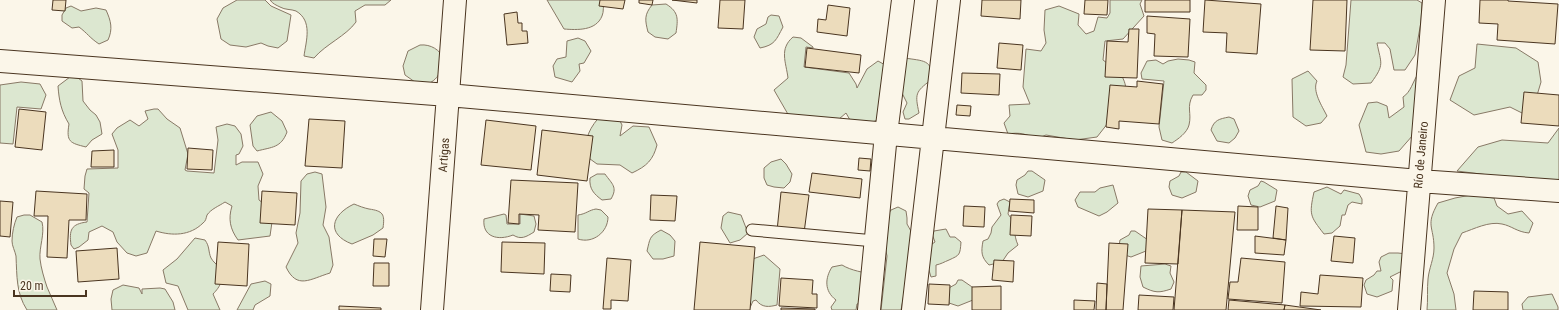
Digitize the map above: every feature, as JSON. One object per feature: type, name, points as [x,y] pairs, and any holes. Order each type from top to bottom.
[{"type":"street","name":"Artigas","points":[[432,310],[455,0]]},
{"type":"street","points":[[869,310],[886,134],[903,0]]},
{"type":"street","points":[[913,310],[949,0]]},
{"type":"street","name":"Río de Janeiro","points":[[1409,310],[1434,0]]},
{"type":"street","points":[[0,61],[448,95],[1419,181],[1559,191]]},
{"type":"lane","points":[[752,230],[875,241]]},
{"type":"green space","points":[[237,0],[265,0],[271,6],[291,15],[287,41],[278,48],[261,43],[246,47],[230,45],[221,39],[217,19],[223,8]]},
{"type":"green space","points":[[270,0],[391,0],[385,5],[365,5],[355,11],[356,22],[352,27],[324,48],[314,58],[304,56],[307,38],[307,26],[305,20],[296,11],[282,8]]},
{"type":"green space","points":[[547,0],[604,0],[603,14],[599,21],[591,27],[575,30],[564,29]]},
{"type":"green space","points":[[1110,0],[1142,0],[1140,4],[1144,16],[1123,39],[1105,41],[1103,60],[1115,69],[1122,77],[1126,87],[1127,102],[1119,109],[1097,137],[1075,140],[1046,135],[1036,139],[1023,134],[1008,134],[1004,123],[1010,116],[1009,105],[1030,104],[1023,87],[1026,49],[1041,51],[1046,43],[1044,30],[1045,10],[1059,6],[1079,14],[1078,25],[1086,34],[1094,31],[1098,17],[1107,18],[1110,13]]},
{"type":"green space","points":[[1351,0],[1417,0],[1422,3],[1421,22],[1415,55],[1405,70],[1394,70],[1390,49],[1385,43],[1377,43],[1381,64],[1371,83],[1353,84],[1343,77],[1346,65]]},
{"type":"green space","points":[[666,4],[677,16],[676,33],[668,39],[655,37],[648,32],[646,21],[646,15],[652,5]]},
{"type":"green space","points":[[71,6],[81,11],[96,8],[106,10],[111,25],[108,40],[99,44],[79,27],[72,28],[62,21],[62,15],[66,8]]},
{"type":"green space","points":[[771,15],[779,16],[783,27],[779,35],[772,43],[760,48],[754,37],[757,29],[766,24],[768,17]]},
{"type":"green space","points":[[793,37],[801,38],[813,47],[806,47],[804,67],[849,73],[857,88],[867,69],[878,61],[887,66],[879,120],[860,125],[850,120],[846,113],[839,119],[789,116],[774,90],[788,78],[784,56],[786,46]]},
{"type":"green space","points":[[578,38],[585,41],[591,51],[584,63],[579,64],[580,71],[572,82],[555,77],[553,66],[557,59],[566,57],[567,41]]},
{"type":"green space","points":[[1477,44],[1516,48],[1538,62],[1541,82],[1535,102],[1522,113],[1510,107],[1474,115],[1450,100],[1459,76],[1475,68]]},
{"type":"green space","points":[[420,45],[435,48],[444,59],[438,76],[432,82],[422,87],[405,75],[403,66],[408,51]]},
{"type":"green space","points":[[905,58],[926,62],[931,68],[931,80],[919,91],[917,97],[919,113],[909,119],[905,119],[903,112],[907,103],[902,93]]},
{"type":"green space","points":[[1178,59],[1195,62],[1194,73],[1206,85],[1206,90],[1202,95],[1193,95],[1189,107],[1190,121],[1188,128],[1182,136],[1172,143],[1162,140],[1159,127],[1164,81],[1142,79],[1141,73],[1147,61],[1156,60],[1163,64],[1168,61]]},
{"type":"green space","points":[[1308,71],[1317,81],[1317,94],[1327,116],[1321,123],[1306,126],[1293,117],[1292,79]]},
{"type":"green space","points":[[1418,74],[1420,127],[1399,151],[1381,154],[1366,152],[1359,125],[1368,103],[1377,102],[1387,106],[1389,118],[1404,107],[1403,97],[1410,89]]},
{"type":"green space","points":[[70,77],[78,78],[82,81],[83,101],[96,115],[100,122],[102,134],[92,140],[86,147],[70,141],[68,135],[69,124],[62,110],[58,86]]},
{"type":"green space","points":[[21,82],[40,84],[46,95],[41,109],[17,107],[13,144],[0,143],[0,85]]},
{"type":"green space","points":[[158,109],[167,119],[180,128],[188,154],[185,170],[187,171],[214,173],[218,140],[216,127],[227,124],[235,126],[241,134],[243,146],[239,154],[236,155],[236,165],[242,162],[258,162],[263,174],[258,186],[259,200],[267,206],[273,215],[270,236],[238,240],[230,224],[232,206],[225,202],[211,211],[207,215],[204,222],[198,227],[187,233],[168,234],[156,231],[147,253],[136,256],[127,253],[117,242],[113,232],[102,226],[89,232],[88,240],[74,249],[70,240],[72,229],[77,224],[87,222],[89,193],[84,189],[87,169],[118,168],[118,150],[112,134],[117,128],[130,120],[139,126],[148,119],[145,111]]},
{"type":"green space","points":[[271,112],[282,121],[287,132],[279,144],[257,151],[253,146],[250,125],[257,116]]},
{"type":"green space","points":[[602,114],[619,119],[622,125],[620,136],[633,126],[649,127],[657,145],[654,155],[642,168],[632,173],[620,165],[597,164],[586,156],[587,138],[591,128]]},
{"type":"green space","points":[[1229,117],[1234,119],[1239,131],[1235,138],[1229,143],[1217,141],[1211,130],[1212,127],[1217,120]]},
{"type":"green space","points":[[1559,128],[1559,184],[1457,171],[1478,147],[1502,140],[1548,143]]},
{"type":"green space","points":[[781,159],[792,174],[790,182],[784,188],[767,185],[764,178],[764,168],[771,162]]},
{"type":"green space","points":[[1028,171],[1032,171],[1045,180],[1043,191],[1028,197],[1018,194],[1016,185],[1017,180]]},
{"type":"green space","points":[[315,172],[322,174],[326,207],[323,225],[329,237],[333,265],[330,273],[310,280],[299,281],[290,274],[286,267],[298,243],[296,233],[300,213],[301,181],[307,174]]},
{"type":"green space","points":[[1181,172],[1186,172],[1198,181],[1196,192],[1182,198],[1172,195],[1169,187],[1170,181],[1179,176]]},
{"type":"green space","points":[[597,174],[605,174],[612,183],[614,191],[611,199],[602,200],[593,191],[590,185],[590,178]]},
{"type":"green space","points":[[1261,181],[1277,190],[1275,201],[1260,207],[1251,205],[1248,196],[1250,190],[1258,186]]},
{"type":"green space","points":[[1113,185],[1118,203],[1107,212],[1099,216],[1078,207],[1075,200],[1080,192],[1095,192],[1100,188]]},
{"type":"green space","points":[[1327,187],[1341,194],[1344,190],[1359,194],[1362,199],[1362,204],[1352,202],[1348,205],[1345,215],[1342,215],[1340,226],[1332,233],[1324,234],[1313,219],[1311,206],[1314,192]]},
{"type":"green space","points":[[1471,195],[1494,198],[1497,206],[1508,214],[1522,211],[1533,223],[1529,233],[1497,223],[1482,226],[1462,233],[1454,249],[1447,273],[1454,294],[1456,310],[1427,310],[1428,279],[1434,252],[1431,222],[1434,211],[1438,203]]},
{"type":"green space","points":[[1004,199],[1010,202],[1008,214],[1012,221],[1018,245],[1008,253],[1002,262],[989,265],[982,254],[983,241],[988,239],[992,227],[1001,215],[997,204],[999,201]]},
{"type":"green space","points":[[354,204],[380,212],[383,216],[384,223],[383,228],[373,235],[352,244],[338,235],[335,230],[335,224],[340,213]]},
{"type":"green space","points":[[898,207],[906,211],[907,224],[912,233],[906,284],[901,310],[881,310],[887,256],[883,237],[885,219],[891,210]]},
{"type":"green space","points":[[596,209],[601,210],[608,217],[602,232],[599,236],[589,240],[578,239],[578,215]]},
{"type":"green space","points":[[728,212],[741,215],[748,233],[740,240],[730,243],[721,228],[723,216]]},
{"type":"green space","points":[[504,214],[506,215],[507,224],[520,224],[520,214],[534,216],[536,224],[534,232],[521,238],[513,235],[502,238],[488,234],[484,225],[484,219]]},
{"type":"green space","points":[[30,215],[42,222],[43,231],[40,262],[47,287],[57,310],[27,310],[23,304],[19,291],[16,256],[12,245],[12,238],[17,217]]},
{"type":"green space","points":[[946,229],[950,237],[955,237],[961,242],[960,252],[955,257],[936,265],[936,276],[931,277],[923,250],[935,242],[932,234],[934,231]]},
{"type":"green space","points":[[661,230],[670,235],[675,241],[674,256],[663,259],[653,259],[647,251],[652,236]]},
{"type":"green space","points":[[1131,231],[1135,231],[1148,240],[1146,251],[1131,257],[1122,254],[1119,246],[1120,240],[1129,235]]},
{"type":"green space","points":[[195,238],[205,240],[208,245],[211,258],[221,271],[221,282],[213,294],[220,310],[188,310],[178,286],[166,283],[163,270],[177,259]]},
{"type":"green space","points":[[1389,253],[1407,254],[1408,268],[1390,277],[1393,280],[1392,291],[1377,297],[1367,294],[1364,285],[1366,280],[1377,271],[1381,271],[1379,262],[1381,257]]},
{"type":"green space","points":[[764,255],[780,269],[777,305],[766,306],[758,303],[756,300],[753,301],[749,310],[747,261]]},
{"type":"green space","points":[[1165,264],[1171,266],[1170,273],[1174,282],[1171,289],[1157,292],[1143,287],[1140,277],[1141,266]]},
{"type":"green space","points":[[842,265],[874,275],[868,301],[857,304],[856,310],[832,310],[831,307],[836,300],[829,293],[827,284],[828,276],[832,267]]},
{"type":"green space","points":[[958,280],[962,280],[975,289],[973,300],[958,306],[949,303],[947,289],[956,284]]},
{"type":"green space","points":[[265,281],[271,284],[270,296],[255,305],[253,310],[237,310],[251,284]]},
{"type":"green space","points":[[123,285],[139,288],[142,294],[142,289],[165,289],[173,302],[175,310],[112,310],[111,299],[113,290]]},
{"type":"green space","points":[[1552,294],[1558,310],[1523,310],[1522,304],[1528,297]]},
{"type":"building","points":[[53,0],[66,0],[65,11],[52,10]]},
{"type":"building","points":[[600,0],[625,0],[623,9],[599,6]]},
{"type":"building","points":[[639,0],[653,0],[652,5],[639,3]]},
{"type":"building","points":[[672,0],[697,0],[697,3]]},
{"type":"building","points":[[720,0],[745,0],[743,29],[718,28]]},
{"type":"building","points":[[982,0],[1021,0],[1020,19],[981,16]]},
{"type":"building","points":[[1085,0],[1108,0],[1107,15],[1084,14]]},
{"type":"building","points":[[1145,0],[1190,0],[1190,12],[1145,12]]},
{"type":"building","points":[[1205,0],[1261,4],[1257,54],[1226,52],[1227,33],[1203,32]]},
{"type":"building","points":[[1313,0],[1347,0],[1345,51],[1310,50]]},
{"type":"building","points":[[1480,0],[1508,0],[1558,4],[1555,44],[1497,40],[1498,24],[1479,23]]},
{"type":"building","points":[[828,5],[850,8],[847,36],[817,32],[818,19],[826,20]]},
{"type":"building","points":[[517,12],[518,23],[522,23],[522,31],[527,31],[528,43],[507,45],[504,14]]},
{"type":"building","points":[[1147,16],[1190,19],[1188,57],[1154,56],[1155,34],[1147,33]]},
{"type":"building","points":[[1129,29],[1139,29],[1137,78],[1105,77],[1107,41],[1128,42]]},
{"type":"building","points":[[999,43],[1023,45],[1021,70],[997,68]]},
{"type":"building","points":[[807,48],[861,55],[859,73],[805,67]]},
{"type":"building","points":[[962,73],[1000,74],[999,95],[961,93]]},
{"type":"building","points":[[1137,81],[1163,84],[1159,124],[1119,121],[1119,129],[1106,127],[1110,85],[1137,87]]},
{"type":"building","points":[[1524,92],[1559,95],[1559,126],[1521,123]]},
{"type":"building","points":[[957,105],[971,106],[970,116],[956,115]]},
{"type":"building","points":[[19,109],[46,112],[42,150],[15,147]]},
{"type":"building","points":[[309,119],[345,121],[342,168],[305,166]]},
{"type":"building","points":[[486,120],[536,126],[531,170],[481,165]]},
{"type":"building","points":[[542,130],[593,136],[587,181],[537,175]]},
{"type":"building","points":[[188,148],[213,150],[212,170],[187,169]]},
{"type":"building","points":[[114,150],[114,167],[91,167],[92,151]]},
{"type":"building","points":[[859,158],[871,159],[870,171],[858,170]]},
{"type":"building","points":[[812,173],[862,179],[860,198],[809,192]]},
{"type":"building","points":[[511,180],[578,183],[575,232],[538,230],[539,215],[519,214],[519,224],[508,223]]},
{"type":"building","points":[[36,191],[87,194],[86,220],[69,220],[67,258],[47,257],[48,216],[34,216]]},
{"type":"building","points":[[262,191],[297,193],[295,225],[260,223]]},
{"type":"building","points":[[781,192],[809,195],[804,233],[777,231]]},
{"type":"building","points":[[651,195],[677,196],[675,221],[650,220]]},
{"type":"building","points":[[1010,199],[1034,200],[1034,213],[1009,211]]},
{"type":"building","points":[[0,201],[13,202],[10,237],[0,236]]},
{"type":"building","points":[[964,206],[985,207],[984,227],[963,226]]},
{"type":"building","points":[[1238,206],[1258,207],[1258,230],[1237,230]]},
{"type":"building","points":[[1276,206],[1288,208],[1286,240],[1273,238]]},
{"type":"building","points":[[1148,209],[1182,210],[1178,264],[1145,263]]},
{"type":"building","points":[[1182,210],[1235,212],[1226,310],[1174,310]]},
{"type":"building","points":[[1011,215],[1032,216],[1031,236],[1010,235]]},
{"type":"building","points":[[1255,236],[1286,240],[1284,255],[1255,253]]},
{"type":"building","points":[[1334,236],[1355,238],[1353,263],[1331,261]]},
{"type":"building","points":[[374,239],[387,239],[385,257],[373,256]]},
{"type":"building","points":[[218,242],[249,244],[247,286],[215,284]]},
{"type":"building","points":[[502,242],[545,243],[544,274],[501,272]]},
{"type":"building","points":[[700,242],[755,247],[750,310],[694,310]]},
{"type":"building","points":[[1109,243],[1128,244],[1123,310],[1106,310]]},
{"type":"building","points":[[117,248],[119,279],[78,282],[76,251]]},
{"type":"building","points":[[607,258],[631,260],[628,301],[611,300],[611,309],[603,309]]},
{"type":"building","points":[[1241,258],[1285,262],[1282,303],[1228,299],[1230,282],[1238,282]]},
{"type":"building","points":[[994,260],[1014,261],[1013,282],[992,280]]},
{"type":"building","points":[[374,263],[389,263],[389,286],[373,286]]},
{"type":"building","points":[[551,274],[571,275],[570,292],[550,291]]},
{"type":"building","points":[[1320,275],[1363,278],[1361,307],[1300,306],[1301,292],[1318,294]]},
{"type":"building","points":[[781,278],[813,280],[812,294],[817,294],[817,308],[779,306]]},
{"type":"building","points":[[1097,283],[1107,284],[1106,310],[1096,310]]},
{"type":"building","points":[[929,284],[950,285],[949,305],[928,304]]},
{"type":"building","points":[[1001,286],[1001,310],[972,310],[972,287]]},
{"type":"building","points":[[1474,291],[1508,292],[1508,310],[1473,310]]},
{"type":"building","points":[[1139,295],[1174,297],[1173,310],[1138,310]]},
{"type":"building","points":[[1074,300],[1095,301],[1094,310],[1074,310]]},
{"type":"building","points":[[1229,300],[1285,305],[1284,310],[1228,310]]},
{"type":"building","points":[[1285,305],[1321,310],[1284,310]]},
{"type":"building","points":[[339,306],[381,308],[381,310],[339,310]]},
{"type":"building","points":[[781,308],[815,309],[815,310],[781,310]]}]
